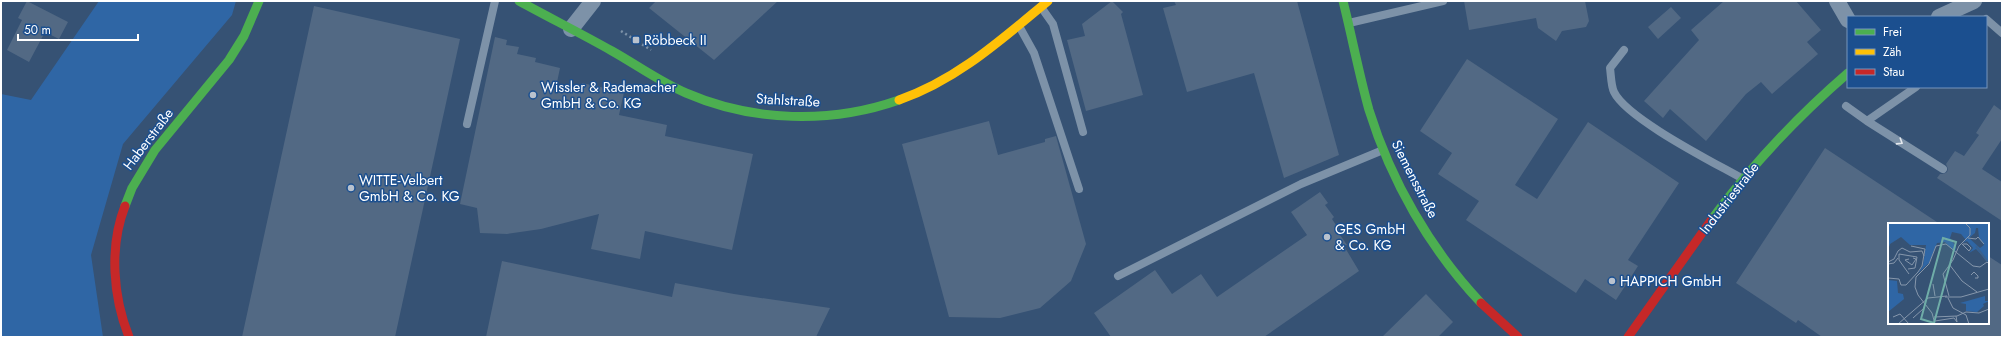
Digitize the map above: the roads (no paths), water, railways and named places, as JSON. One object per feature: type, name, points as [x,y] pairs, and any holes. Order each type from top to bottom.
[{"type":"street","name":"Haberstraße","points":[[128,337],[120,309],[114,275],[120,218],[129,191],[143,166],[165,136],[233,55],[252,20],[260,1]]},
{"type":"street","name":"Stahlstraße","points":[[519,1],[687,93],[728,107],[752,112],[799,117],[823,116],[863,110],[903,99],[928,89],[960,71],[1045,4]]},
{"type":"street","points":[[571,29],[593,1]]},
{"type":"street","points":[[1837,1],[1847,18]]},
{"type":"street","name":"Siemensstraße","points":[[1343,2],[1371,113],[1384,150],[1418,218],[1455,275],[1474,297],[1518,337]]},
{"type":"street","points":[[1941,16],[1971,2]]},
{"type":"street","name":"Industriestraße","points":[[1628,337],[1682,259],[1743,179],[1790,124],[1847,74]]},
{"type":"lane","points":[[467,124],[496,1]]},
{"type":"lane","points":[[1348,23],[1443,1]]},
{"type":"lane","points":[[1045,4],[1054,24],[1083,132]]},
{"type":"lane","points":[[1987,20],[2002,33]]},
{"type":"lane","points":[[1018,25],[1034,53],[1079,189]]},
{"type":"lane","points":[[1624,50],[1610,68],[1614,92],[1621,101],[1656,129],[1743,179]]},
{"type":"lane","points":[[1867,121],[1915,88]]},
{"type":"lane","points":[[1846,106],[1943,169]]},
{"type":"lane","points":[[1118,276],[1301,184],[1384,150]]},
{"type":"place","name":"Röbbeck II","points":[[636,40]]},
{"type":"place","name":"Wissler & Rademacher GmbH & Co. KG","points":[[533,95]]},
{"type":"place","name":"WITTE-Velbert GmbH & Co. KG","points":[[351,188]]},
{"type":"place","name":"GES GmbH & Co. KG","points":[[1327,237]]},
{"type":"place","name":"HAPPICH GmbH","points":[[1612,281]]}]
